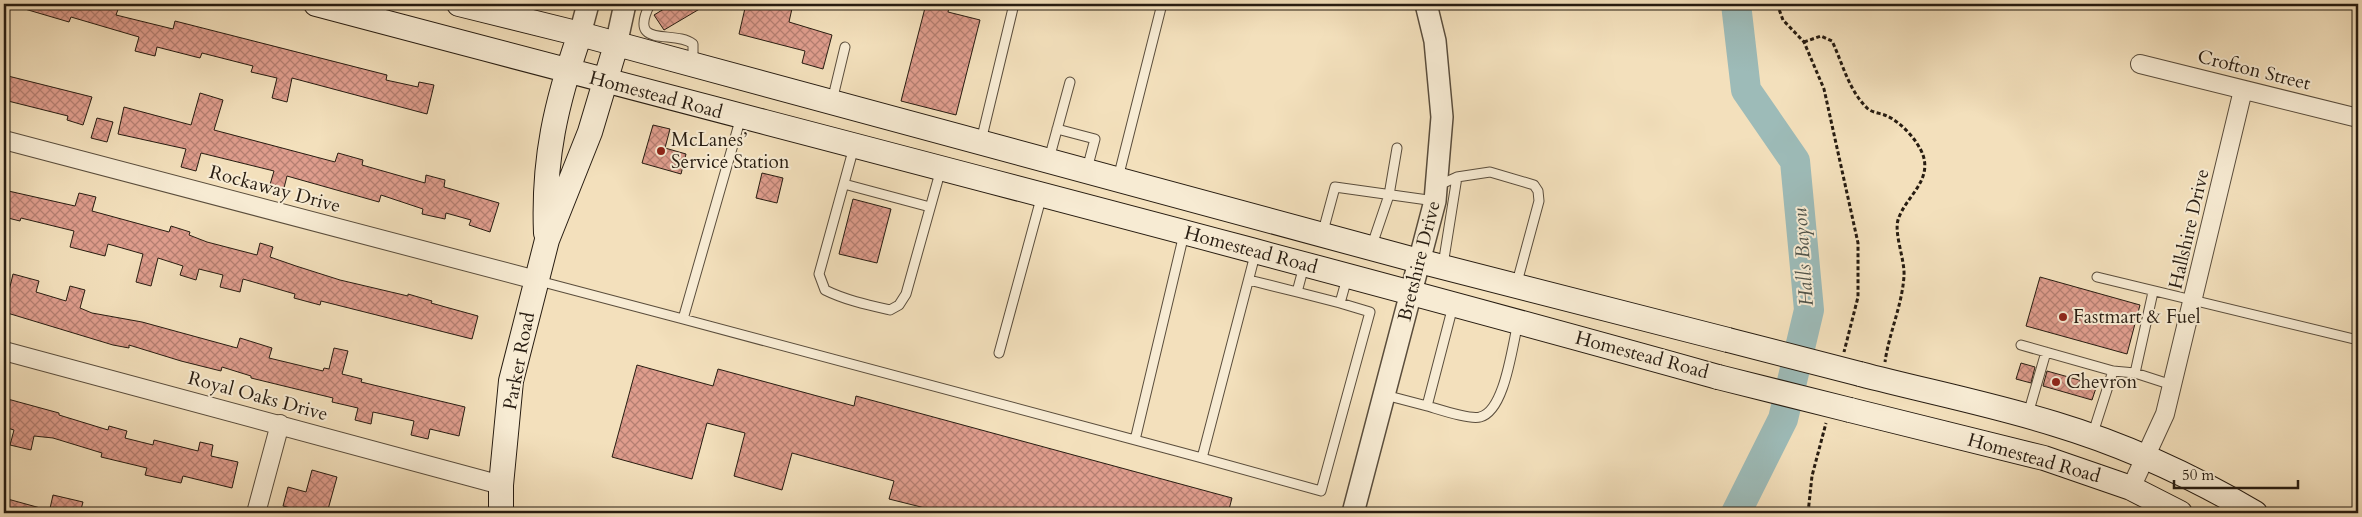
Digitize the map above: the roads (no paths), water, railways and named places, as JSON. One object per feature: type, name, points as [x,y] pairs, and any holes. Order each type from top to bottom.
[{"type":"main road","name":"Homestead Road","points":[[320,4],[567,72],[1454,303],[1718,376],[2044,458],[2131,488],[2180,513]]},
{"type":"main road","name":"Homestead Road","points":[[459,4],[580,34],[1419,262],[2027,417],[2092,436],[2144,456],[2210,487],[2255,513]]},
{"type":"main road","name":"Parker Road","points":[[547,240],[544,193],[555,115],[580,34]]},
{"type":"main road","name":"Parker Road","points":[[501,513],[501,484],[511,381],[547,240],[590,132],[616,45]]},
{"type":"main road","points":[[1182,232],[1186,199]]},
{"type":"main road","points":[[1668,362],[1678,328]]},
{"type":"main road","points":[[1908,424],[1915,388]]},
{"type":"street","name":"Parker Road","points":[[580,34],[588,4]]},
{"type":"street","name":"Parker Road","points":[[616,45],[625,4]]},
{"type":"street","name":"Bretshire Drive","points":[[1354,513],[1436,194],[1442,117],[1435,41],[1426,4]]},
{"type":"street","name":"Crofton Street","points":[[2140,64],[2358,118]]},
{"type":"street","name":"Hallshire Drive","points":[[2131,488],[2144,456],[2165,414],[2243,90]]},
{"type":"street","name":"Rockaway Drive","points":[[4,140],[536,280]]},
{"type":"street","name":"Royal Oaks Drive","points":[[4,351],[501,484]]},
{"type":"street","points":[[256,513],[280,424]]},
{"type":"lane","points":[[650,4],[642,19],[644,28],[654,36],[685,38],[693,44],[693,66]]},
{"type":"lane","points":[[980,144],[1014,4]]},
{"type":"lane","points":[[1118,180],[1162,4]]},
{"type":"lane","points":[[831,103],[845,47]]},
{"type":"lane","points":[[1048,162],[1070,82]]},
{"type":"lane","points":[[683,319],[741,117]]},
{"type":"lane","points":[[1057,129],[1095,139],[1087,172]]},
{"type":"lane","points":[[854,146],[819,274],[825,290],[837,296],[877,307],[890,310],[899,305],[906,294],[940,169]]},
{"type":"lane","points":[[1371,249],[1389,195],[1397,148]]},
{"type":"lane","points":[[1322,235],[1335,187],[1389,195],[1436,194],[1457,177],[1490,172],[1518,179],[1534,185],[1538,192],[1539,201],[1516,286]]},
{"type":"lane","points":[[1442,268],[1457,177]]},
{"type":"lane","points":[[844,184],[930,206]]},
{"type":"lane","points":[[999,352],[1042,195]]},
{"type":"lane","points":[[1135,440],[1182,232]]},
{"type":"lane","points":[[1202,458],[1256,251]]},
{"type":"lane","points":[[1297,292],[1305,264]]},
{"type":"lane","points":[[1340,303],[1348,275]]},
{"type":"lane","points":[[2097,278],[2358,340]]},
{"type":"lane","points":[[536,280],[1321,491],[1370,312],[1249,280]]},
{"type":"lane","points":[[2135,372],[2152,292]]},
{"type":"lane","points":[[1427,406],[1454,303]]},
{"type":"lane","points":[[1384,395],[1478,418],[1489,413],[1500,398],[1519,321]]},
{"type":"lane","points":[[2021,345],[2113,371],[2135,372],[2172,385]]},
{"type":"lane","points":[[2027,417],[2046,352]]},
{"type":"lane","points":[[2092,436],[2113,371]]},
{"type":"waterway","name":"Halls Bayou","points":[[1736,4],[1746,90],[1795,161],[1809,310],[1783,419],[1736,513]]},
{"type":"place","name":"McLanes’ Service Station","points":[[661,151]]},
{"type":"place","name":"Fastmart & Fuel","points":[[2063,317]]},
{"type":"place","name":"Chevron","points":[[2056,382]]}]
